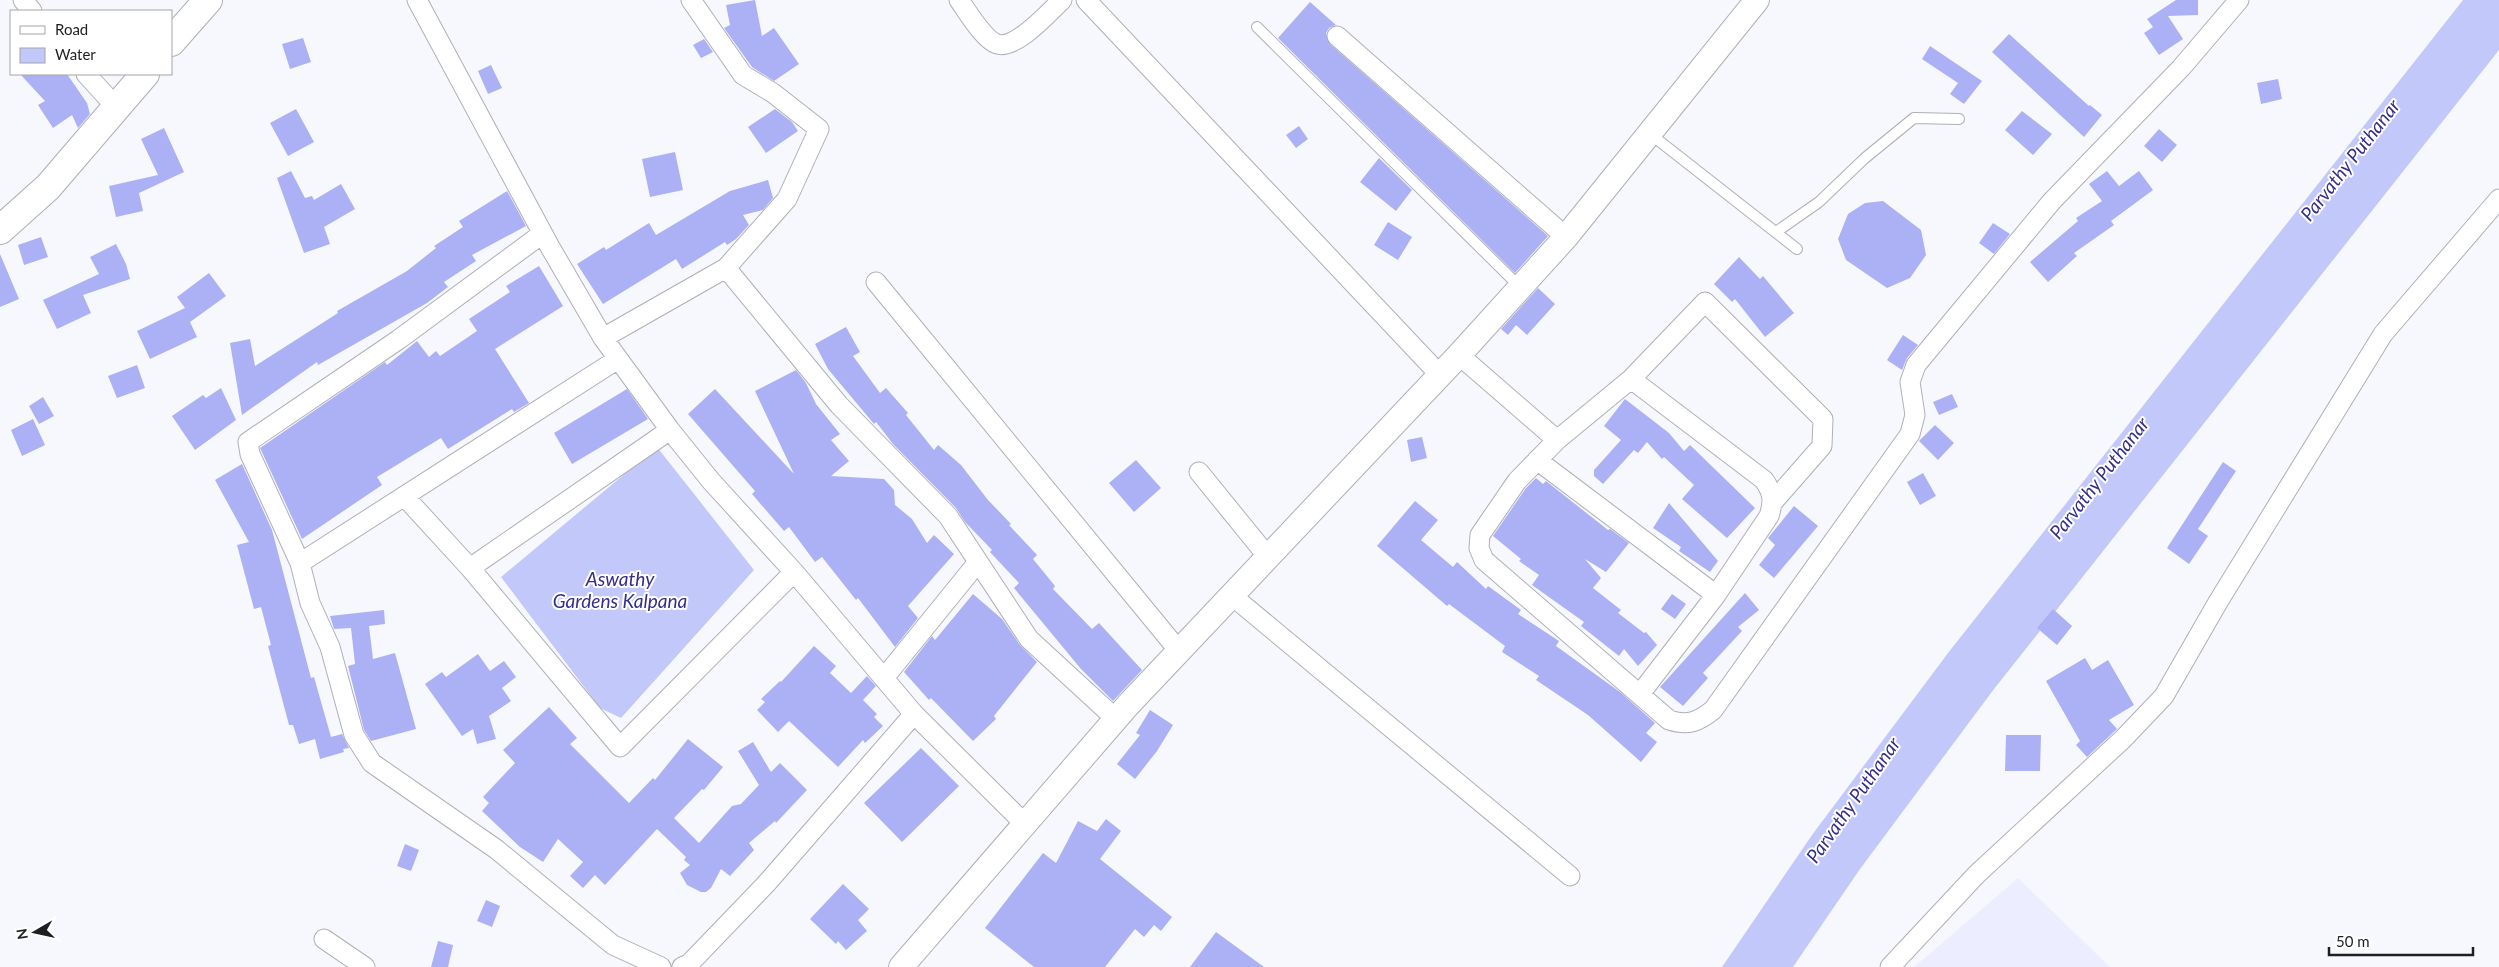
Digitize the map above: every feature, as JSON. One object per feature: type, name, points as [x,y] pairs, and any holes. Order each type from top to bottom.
[{"type":"main road","points":[[172,41],[208,0]]},
{"type":"main road","points":[[0,230],[48,186],[143,75]]},
{"type":"street","points":[[23,0],[31,10]]},
{"type":"street","points":[[417,0],[587,315],[670,430],[711,481],[794,572],[914,714],[1025,824]]},
{"type":"street","points":[[603,338],[726,268],[787,199],[819,129],[774,93],[743,75],[691,0]]},
{"type":"street","points":[[959,0],[987,36],[996,44],[1007,45],[1018,40],[1062,0]]},
{"type":"street","points":[[1086,0],[1440,375]]},
{"type":"street","points":[[901,967],[1116,718],[1440,375],[1566,237],[1757,0]]},
{"type":"street","points":[[1640,694],[1716,595],[1769,516],[1774,502],[1822,446],[1823,419],[1706,302],[1631,379],[1557,440],[1517,481],[1480,535],[1479,548],[1484,560],[1670,720],[1683,724],[1700,720],[1713,710],[1910,434],[1915,415],[1910,382],[1916,365],[2052,201],[2181,68],[2239,0]]},
{"type":"street","points":[[1337,36],[1566,237]]},
{"type":"street","points":[[87,75],[116,107]]},
{"type":"street","points":[[1890,967],[1977,874],[2123,739],[2164,696],[2218,602],[2383,334],[2499,199]]},
{"type":"street","points":[[542,234],[398,340],[248,442],[250,454],[300,563],[310,603],[330,647],[354,736],[372,763],[496,849],[613,945],[661,967]]},
{"type":"street","points":[[726,268],[839,405],[948,516],[1029,639],[1116,718]]},
{"type":"street","points":[[876,282],[1179,651]]},
{"type":"street","points":[[1458,355],[1557,440]]},
{"type":"street","points":[[300,563],[618,359]]},
{"type":"street","points":[[1631,379],[1764,480],[1771,491],[1774,502]]},
{"type":"street","points":[[470,568],[670,430]]},
{"type":"street","points":[[1536,460],[1716,595]]},
{"type":"street","points":[[1199,472],[1268,557]]},
{"type":"street","points":[[404,496],[470,568],[620,748],[794,572]]},
{"type":"street","points":[[884,678],[978,562]]},
{"type":"street","points":[[1231,596],[1570,876]]},
{"type":"street","points":[[682,967],[689,964],[766,884],[914,714]]},
{"type":"street","points":[[324,939],[365,967]]},
{"type":"lane","points":[[1257,27],[1520,287]]},
{"type":"lane","points":[[1776,232],[1819,202],[1865,158],[1914,118],[1959,119]]},
{"type":"lane","points":[[1649,132],[1797,248]]},
{"type":"shaded area","points":[[2018,878],[2110,967],[1914,967]]},
{"type":"water","name":"Parvathy Puthanar","points":[[2463,0],[2499,0],[2499,50],[1994,689],[1860,869],[1793,967],[1722,967],[1812,835],[1948,653]]},
{"type":"water","name":"Aswathy Gardens Kalpana","points":[[657,447],[754,570],[621,718],[600,708],[501,577]]},
{"type":"building","points":[[755,0],[762,36],[774,28],[799,64],[774,81],[752,67],[724,28],[730,25],[726,5]]},
{"type":"building","points":[[2176,0],[2198,0],[2198,15],[2168,16],[2183,39],[2159,55],[2144,33],[2153,27],[2147,19]]},
{"type":"building","points":[[1310,2],[1336,25],[1329,28],[1326,33],[1330,44],[1548,236],[1515,273],[1278,38]]},
{"type":"building","points":[[2009,34],[2089,106],[2102,115],[2084,137],[1992,52]]},
{"type":"building","points":[[303,38],[311,62],[290,69],[282,44]]},
{"type":"building","points":[[704,39],[713,52],[701,58],[693,45]]},
{"type":"building","points":[[1930,46],[1982,81],[1964,104],[1950,94],[1958,83],[1922,59]]},
{"type":"building","points":[[491,65],[502,88],[488,94],[478,71]]},
{"type":"building","points":[[21,75],[68,75],[87,103],[90,114],[78,128],[72,115],[53,128],[38,105],[45,101]]},
{"type":"building","points":[[2278,79],[2282,99],[2261,104],[2257,83]]},
{"type":"building","points":[[296,109],[314,142],[288,156],[270,123]]},
{"type":"building","points":[[775,109],[792,122],[798,131],[766,153],[748,127]]},
{"type":"building","points":[[2022,111],[2052,134],[2033,155],[2005,130]]},
{"type":"building","points":[[1299,126],[1308,139],[1296,148],[1286,135]]},
{"type":"building","points":[[164,128],[184,172],[139,193],[143,211],[116,217],[109,186],[158,175],[141,139]]},
{"type":"building","points":[[2159,129],[2177,145],[2162,162],[2144,146]]},
{"type":"building","points":[[675,152],[683,190],[650,197],[642,159]]},
{"type":"building","points":[[1379,158],[1412,190],[1396,211],[1360,182]]},
{"type":"building","points":[[291,171],[305,198],[312,196],[314,200],[341,184],[355,209],[324,227],[330,244],[304,253],[277,178]]},
{"type":"building","points":[[2107,171],[2119,186],[2139,171],[2153,190],[2111,221],[2114,225],[2074,253],[2077,256],[2048,282],[2030,262],[2078,221],[2076,218],[2102,201],[2089,184]]},
{"type":"building","points":[[768,180],[773,198],[763,210],[743,215],[749,225],[736,239],[727,245],[725,242],[682,269],[676,259],[603,304],[577,264],[604,247],[606,250],[649,223],[656,235],[730,191]]},
{"type":"building","points":[[507,191],[526,226],[472,255],[476,261],[444,282],[448,287],[427,303],[318,365],[317,362],[242,415],[230,343],[250,339],[255,366],[338,313],[337,311],[407,271],[436,248],[434,246],[463,227],[459,221]]},
{"type":"building","points":[[1883,201],[1921,230],[1926,255],[1910,278],[1887,288],[1846,260],[1838,239],[1848,214],[1865,203]]},
{"type":"building","points":[[1388,222],[1412,237],[1398,260],[1374,245]]},
{"type":"building","points":[[1993,223],[2010,234],[1994,254],[1979,243]]},
{"type":"building","points":[[41,237],[48,257],[24,265],[18,245]]},
{"type":"building","points":[[116,244],[126,264],[130,279],[83,295],[91,313],[57,329],[43,300],[99,274],[90,257]]},
{"type":"building","points":[[0,254],[19,299],[0,307]]},
{"type":"building","points":[[1739,257],[1760,279],[1763,276],[1794,313],[1765,337],[1735,299],[1732,302],[1714,284]]},
{"type":"building","points":[[539,266],[563,306],[495,349],[529,403],[514,412],[512,409],[448,449],[441,438],[377,477],[382,485],[302,539],[260,448],[385,362],[387,365],[417,341],[429,357],[436,351],[440,356],[477,331],[469,319],[510,292],[506,286]]},
{"type":"building","points":[[209,273],[226,296],[190,322],[197,337],[150,359],[137,331],[185,308],[177,297]]},
{"type":"building","points":[[1538,288],[1555,304],[1527,335],[1516,325],[1508,335],[1501,329]]},
{"type":"building","points":[[846,327],[860,352],[853,356],[880,393],[886,388],[908,413],[906,415],[934,450],[938,445],[961,465],[988,500],[1011,524],[1009,525],[1037,555],[1033,559],[1055,586],[1053,589],[1092,629],[1099,623],[1142,670],[1113,701],[1081,669],[1014,588],[1019,583],[990,552],[992,550],[965,522],[956,508],[893,444],[876,422],[874,424],[828,369],[815,344]]},
{"type":"building","points":[[1903,335],[1918,345],[1907,358],[1902,370],[1887,360]]},
{"type":"building","points":[[137,365],[145,388],[117,398],[108,376]]},
{"type":"building","points":[[796,370],[806,383],[816,404],[840,434],[831,440],[849,461],[831,476],[884,479],[894,490],[895,505],[912,519],[927,543],[934,535],[954,554],[908,606],[918,618],[895,647],[858,598],[856,600],[822,557],[815,562],[789,527],[784,531],[752,494],[755,491],[688,414],[715,389],[794,474],[755,391]]},
{"type":"building","points":[[221,388],[236,420],[195,450],[172,416],[203,395],[206,398]]},
{"type":"building","points":[[627,389],[648,419],[572,464],[554,433]]},
{"type":"building","points":[[1952,394],[1958,407],[1939,415],[1933,402]]},
{"type":"building","points":[[43,397],[54,416],[39,424],[29,406]]},
{"type":"building","points":[[1625,399],[1669,433],[1684,451],[1690,445],[1755,508],[1727,538],[1682,499],[1694,485],[1664,457],[1662,459],[1647,442],[1638,453],[1634,450],[1603,484],[1594,476],[1594,470],[1621,440],[1604,426]]},
{"type":"building","points":[[33,419],[45,445],[22,456],[11,430]]},
{"type":"building","points":[[1935,425],[1954,443],[1938,460],[1919,441]]},
{"type":"building","points":[[1422,437],[1427,458],[1411,462],[1407,440]]},
{"type":"building","points":[[1136,460],[1161,488],[1134,512],[1109,483]]},
{"type":"building","points":[[2223,462],[2236,471],[2198,529],[2208,536],[2189,564],[2167,548]]},
{"type":"building","points":[[242,464],[272,530],[311,678],[314,677],[331,737],[342,734],[349,748],[343,749],[344,752],[320,759],[315,739],[299,744],[293,725],[289,725],[268,646],[271,645],[261,607],[254,609],[237,545],[249,542],[215,480]]},
{"type":"building","points":[[1923,473],[1936,496],[1920,505],[1907,482]]},
{"type":"building","points":[[1536,478],[1543,484],[1546,481],[1608,530],[1610,529],[1629,543],[1606,572],[1585,559],[1601,578],[1593,588],[1621,610],[1618,613],[1644,633],[1646,632],[1657,645],[1638,666],[1624,649],[1619,656],[1581,626],[1584,622],[1532,585],[1539,575],[1519,561],[1521,559],[1493,536],[1526,488]]},
{"type":"building","points":[[1415,501],[1438,520],[1421,540],[1453,567],[1457,562],[1486,589],[1488,586],[1521,610],[1518,614],[1559,641],[1556,646],[1620,692],[1655,723],[1646,733],[1657,742],[1641,762],[1588,715],[1536,680],[1539,676],[1502,652],[1505,646],[1449,604],[1447,606],[1377,546]]},
{"type":"building","points":[[1669,503],[1718,561],[1710,572],[1679,551],[1681,547],[1653,528]]},
{"type":"building","points":[[1794,506],[1818,526],[1774,578],[1759,565],[1775,545],[1768,538]]},
{"type":"building","points":[[1745,593],[1759,610],[1738,627],[1742,631],[1703,673],[1708,678],[1683,706],[1660,687]]},
{"type":"building","points":[[973,594],[1002,619],[1020,645],[1037,662],[994,716],[996,719],[973,741],[931,698],[929,700],[904,672],[932,636],[935,640]]},
{"type":"building","points":[[1672,594],[1686,604],[1675,619],[1661,609]]},
{"type":"building","points":[[2053,609],[2072,626],[2057,645],[2037,628]]},
{"type":"building","points":[[384,610],[385,624],[369,626],[373,659],[395,653],[416,729],[371,741],[364,730],[348,666],[355,664],[351,628],[334,629],[330,616]]},
{"type":"building","points":[[814,646],[836,666],[830,673],[851,693],[867,676],[876,686],[863,700],[877,714],[874,717],[883,726],[865,743],[863,740],[838,767],[789,721],[778,732],[757,710],[765,702],[761,699],[781,682]]},
{"type":"building","points":[[478,654],[490,671],[504,661],[516,677],[502,688],[511,701],[489,716],[496,739],[477,744],[473,729],[462,736],[425,684],[442,672],[446,677]]},
{"type":"building","points":[[2085,658],[2092,670],[2108,660],[2134,705],[2109,720],[2117,729],[2087,757],[2076,745],[2080,741],[2046,681]]},
{"type":"building","points":[[549,707],[577,738],[570,744],[629,803],[653,778],[655,780],[688,739],[723,767],[704,790],[702,789],[674,818],[699,843],[732,806],[741,804],[759,785],[738,751],[753,742],[771,772],[780,763],[807,790],[776,823],[775,821],[749,843],[754,850],[730,876],[721,869],[711,888],[706,892],[701,892],[687,885],[680,873],[690,865],[684,860],[686,857],[657,829],[605,885],[595,875],[583,888],[570,876],[583,862],[558,839],[543,862],[520,847],[482,811],[489,803],[483,797],[515,763],[503,750]]},
{"type":"building","points":[[1150,710],[1173,725],[1157,751],[1135,779],[1117,764],[1140,735],[1136,733]]},
{"type":"building","points":[[2006,735],[2041,735],[2040,771],[2005,771]]},
{"type":"building","points":[[921,748],[959,786],[902,842],[864,803]]},
{"type":"building","points":[[1106,819],[1121,831],[1100,859],[1172,917],[1161,931],[1154,925],[1144,937],[1135,929],[1105,967],[1034,967],[985,928],[1043,853],[1056,863],[1078,821],[1097,831]]},
{"type":"building","points":[[405,844],[419,850],[411,871],[397,866]]},
{"type":"building","points":[[843,884],[869,909],[858,920],[867,931],[846,950],[838,941],[836,944],[810,919]]},
{"type":"building","points":[[486,900],[500,906],[492,927],[477,921]]},
{"type":"building","points":[[1216,932],[1264,967],[1190,967]]},
{"type":"building","points":[[438,941],[453,945],[448,967],[431,967]]}]
